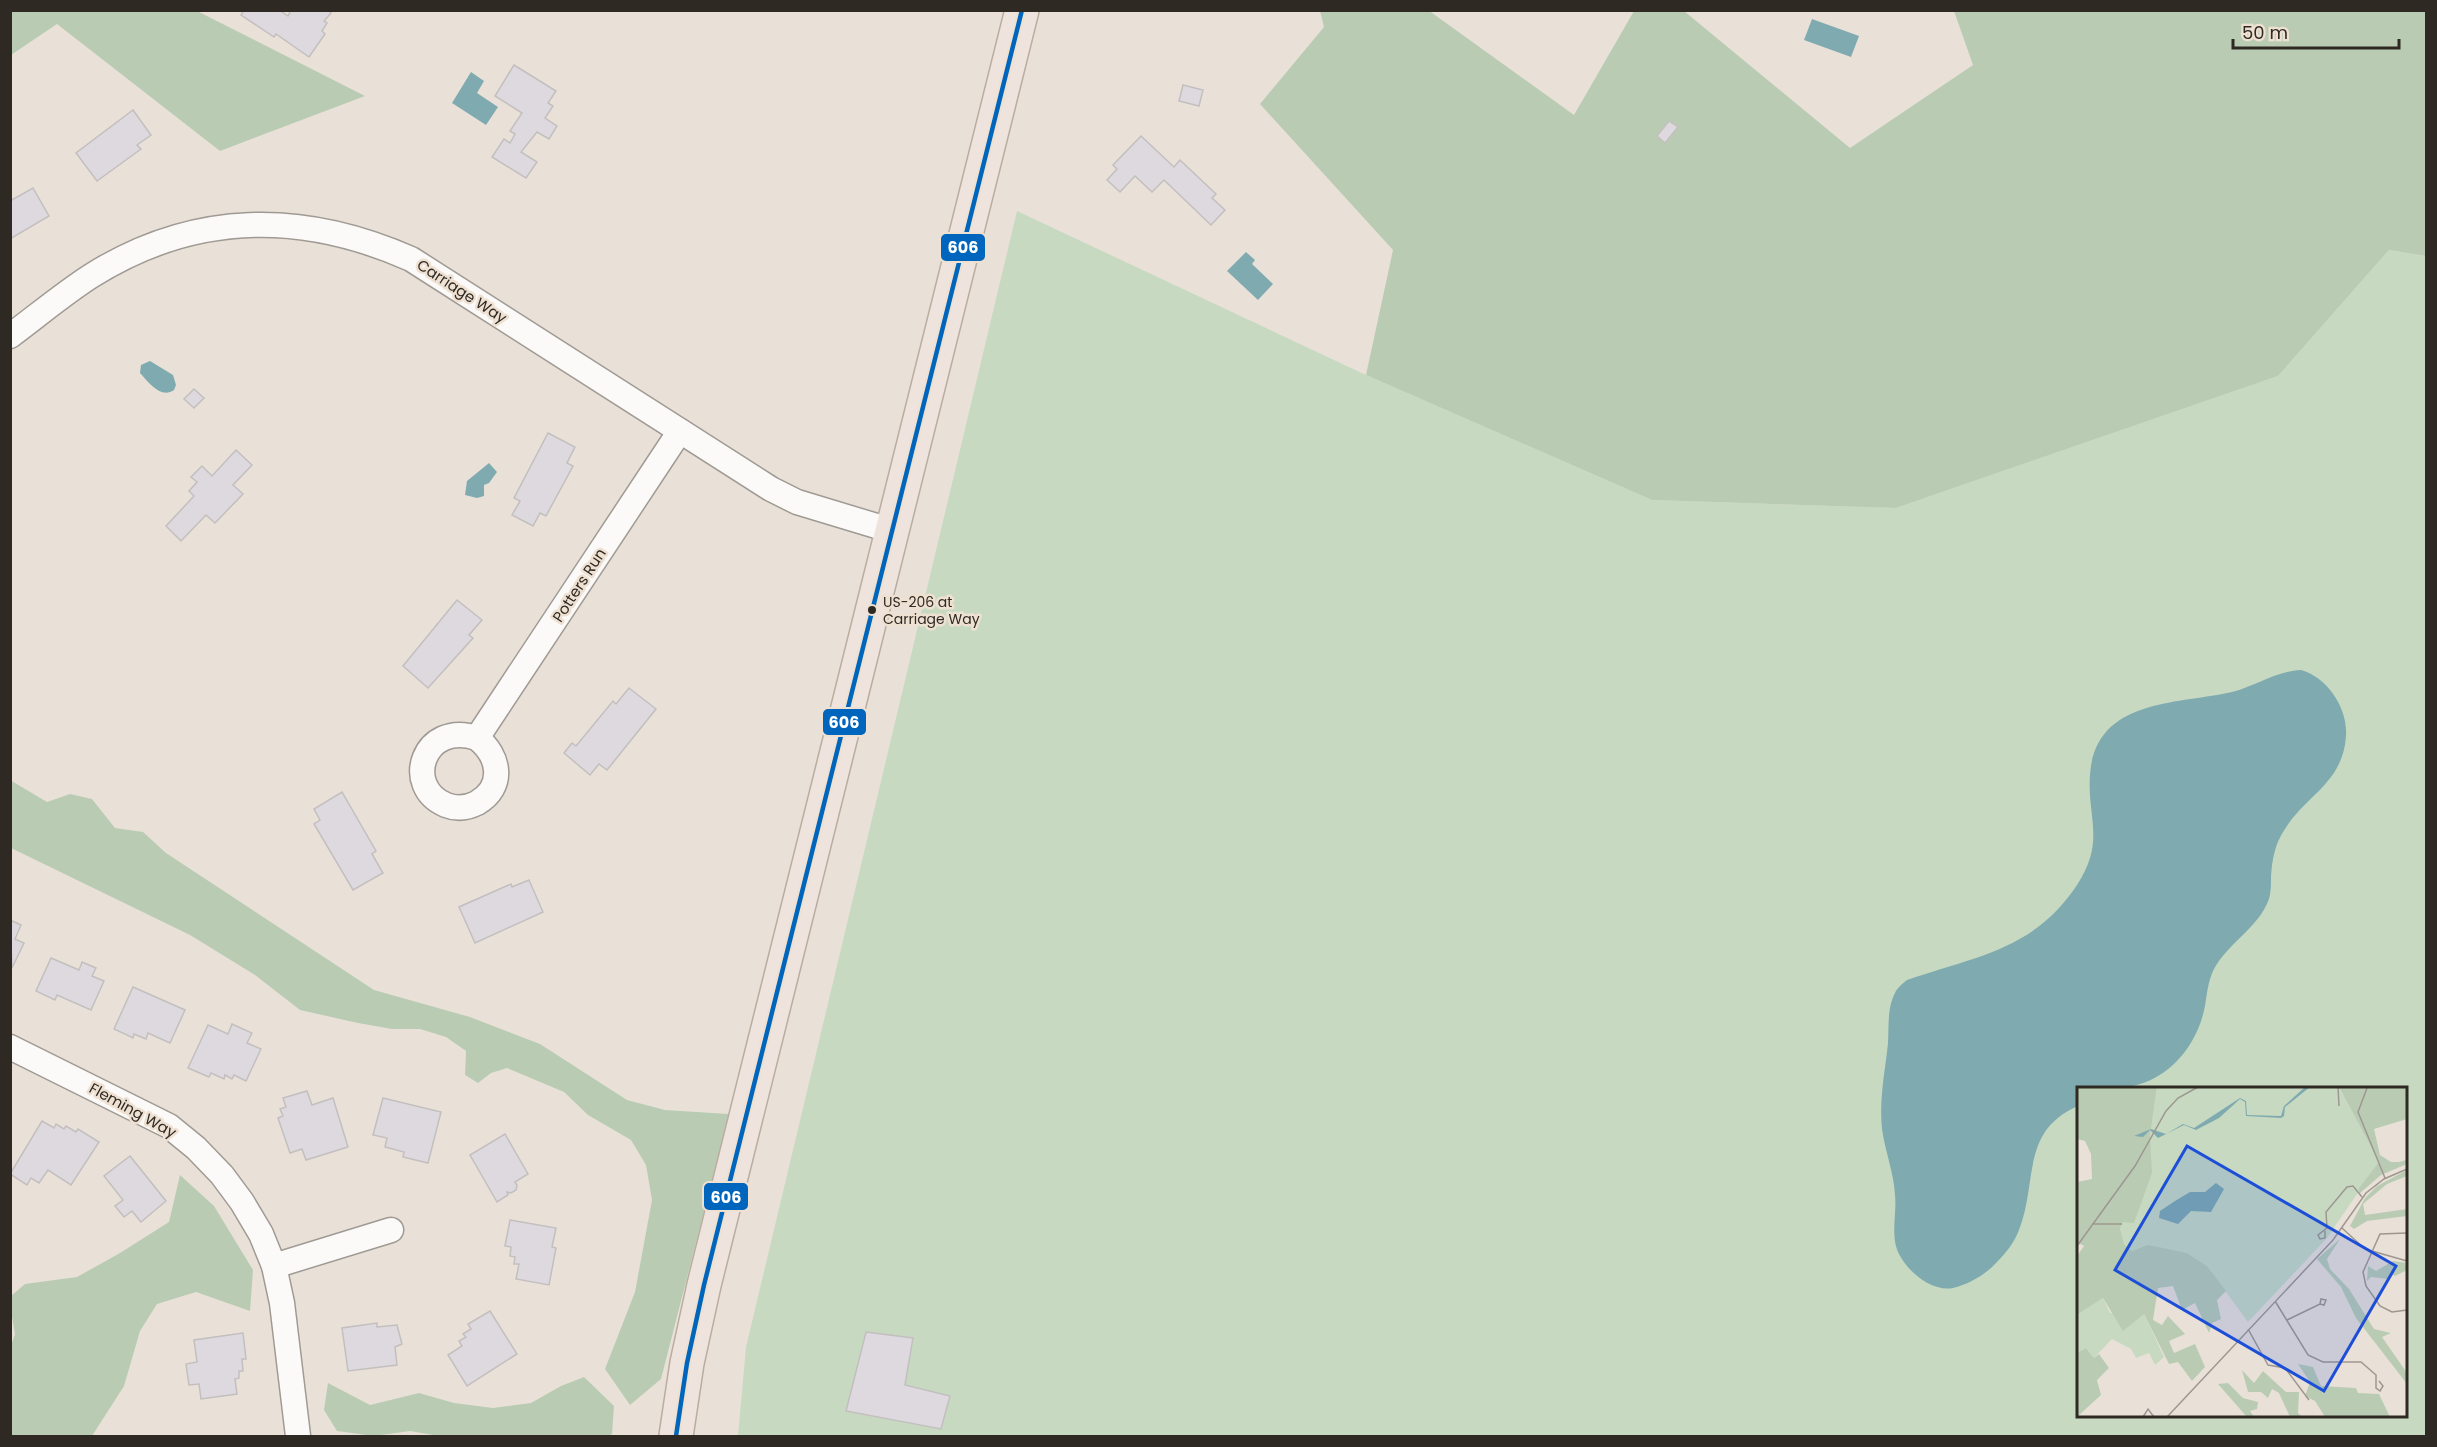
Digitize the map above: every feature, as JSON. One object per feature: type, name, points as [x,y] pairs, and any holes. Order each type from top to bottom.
[{"type":"highway","points":[[676,1437],[687,1364],[706,1278],[1022,10]]},
{"type":"street","name":"Carriage Way","points":[[10,336],[90,276],[125,257],[161,242],[204,230],[249,225],[288,225],[327,230],[375,243],[411,259],[771,489],[797,502],[892,531]]},
{"type":"street","name":"Potters Run","points":[[477,738],[680,431]]},
{"type":"street","name":"Fleming Way","points":[[10,1047],[169,1126],[196,1148],[222,1175],[242,1202],[261,1234],[274,1266],[282,1304],[298,1437]]},
{"type":"street","points":[[274,1266],[391,1230]]},
{"type":"green space","points":[[11,10],[197,11],[365,96],[220,151],[57,24],[11,55]]},
{"type":"green space","points":[[1428,10],[1574,115],[1634,11],[1684,11],[1850,148],[1973,65],[1954,11],[2426,11],[2426,256],[2389,250],[2278,376],[1896,508],[1652,500],[1366,375],[1393,250],[1260,104],[1324,27],[1320,11]]},
{"type":"green space","points":[[1017,211],[1366,375],[1652,500],[1896,508],[2278,376],[2389,250],[2426,256],[2426,1436],[738,1436],[746,1347]]},
{"type":"green space","points":[[10,780],[47,802],[70,794],[92,799],[115,828],[143,832],[166,853],[374,990],[470,1017],[540,1044],[627,1100],[665,1110],[729,1114],[661,1379],[630,1405],[605,1369],[635,1292],[652,1200],[646,1165],[631,1140],[588,1115],[564,1092],[507,1068],[491,1073],[478,1083],[465,1075],[466,1051],[446,1037],[420,1029],[392,1029],[300,1010],[255,975],[190,935],[11,848]]},
{"type":"green space","points":[[180,1175],[214,1206],[253,1270],[250,1311],[196,1292],[157,1304],[140,1331],[124,1386],[92,1436],[11,1436],[10,1349],[15,1334],[11,1296],[25,1284],[77,1277],[169,1222]]},
{"type":"green space","points":[[584,1377],[614,1406],[612,1434],[609,1436],[439,1436],[410,1431],[374,1436],[337,1431],[324,1410],[328,1383],[370,1405],[419,1393],[454,1403],[493,1408],[531,1403],[561,1386]]},
{"type":"water","points":[[1812,19],[1859,36],[1851,57],[1804,40]]},
{"type":"water","points":[[471,72],[484,81],[477,93],[498,107],[486,125],[452,103]]},
{"type":"water","points":[[1246,252],[1255,260],[1252,264],[1273,284],[1258,300],[1227,271]]},
{"type":"water","points":[[150,361],[173,375],[176,385],[174,390],[164,393],[160,391],[140,373],[141,365]]},
{"type":"water","points":[[489,463],[497,472],[489,483],[484,485],[484,496],[477,498],[465,495],[467,481]]},
{"type":"water","points":[[2301,670],[2319,679],[2334,695],[2346,725],[2343,752],[2331,777],[2294,817],[2282,834],[2273,858],[2269,899],[2258,919],[2226,952],[2213,971],[2201,1022],[2191,1043],[2176,1062],[2153,1079],[2124,1087],[2077,1087],[2077,1107],[2060,1117],[2047,1129],[2039,1144],[2034,1159],[2025,1212],[2017,1235],[2006,1252],[1987,1271],[1959,1286],[1945,1288],[1929,1284],[1908,1267],[1896,1247],[1894,1187],[1882,1129],[1882,1096],[1889,1018],[1892,999],[1896,991],[1907,980],[1979,957],[2022,938],[2060,907],[2077,885],[2091,853],[2093,826],[2090,798],[2091,766],[2098,744],[2110,727],[2146,708],[2232,692]]},
{"type":"building","points":[[244,10],[279,10],[288,16],[291,10],[328,10],[331,13],[324,21],[327,23],[322,31],[325,34],[309,57],[276,34],[274,37],[241,15]]},
{"type":"building","points":[[514,65],[556,91],[548,103],[553,106],[545,118],[557,126],[549,139],[537,132],[521,152],[537,162],[526,178],[492,157],[504,139],[510,143],[515,134],[510,131],[522,113],[495,96]]},
{"type":"building","points":[[1183,85],[1203,90],[1199,106],[1179,101]]},
{"type":"building","points":[[133,110],[151,135],[137,145],[141,149],[97,181],[76,153]]},
{"type":"building","points":[[1669,121],[1678,127],[1665,143],[1657,136]]},
{"type":"building","points":[[1141,136],[1174,167],[1180,160],[1216,194],[1212,198],[1225,210],[1211,225],[1164,180],[1152,192],[1135,176],[1120,192],[1107,180],[1117,169],[1113,165]]},
{"type":"building","points":[[33,188],[49,216],[10,239],[10,201]]},
{"type":"building","points":[[194,389],[204,398],[194,408],[184,399]]},
{"type":"building","points":[[548,433],[575,447],[567,463],[573,466],[546,516],[540,513],[533,526],[512,515],[520,501],[514,498]]},
{"type":"building","points":[[236,450],[252,465],[233,485],[243,494],[215,523],[206,515],[181,541],[166,526],[194,496],[189,491],[197,482],[191,477],[202,466],[212,476]]},
{"type":"building","points":[[457,600],[482,620],[469,635],[473,638],[428,688],[403,666]]},
{"type":"building","points":[[629,688],[656,709],[607,770],[599,764],[590,775],[564,753],[572,743],[576,746],[613,701],[616,704]]},
{"type":"building","points":[[342,792],[376,851],[372,854],[383,873],[353,890],[314,824],[320,820],[314,809]]},
{"type":"building","points":[[529,880],[543,912],[475,943],[459,907],[511,884],[512,887]]},
{"type":"building","points":[[10,920],[21,925],[15,939],[24,943],[12,968]]},
{"type":"building","points":[[51,958],[79,970],[82,962],[96,968],[92,976],[104,981],[91,1010],[57,995],[55,1000],[36,991]]},
{"type":"building","points":[[133,987],[185,1010],[170,1043],[148,1033],[146,1039],[134,1034],[133,1038],[114,1029]]},
{"type":"building","points":[[232,1024],[252,1033],[247,1043],[261,1049],[246,1081],[234,1075],[232,1079],[225,1075],[224,1079],[211,1073],[209,1077],[188,1068],[208,1025],[228,1034]]},
{"type":"building","points":[[307,1091],[312,1105],[333,1098],[348,1147],[306,1160],[302,1149],[290,1153],[278,1118],[283,1116],[280,1109],[286,1107],[283,1098]]},
{"type":"building","points":[[383,1098],[441,1112],[428,1163],[403,1157],[404,1152],[385,1147],[387,1138],[373,1135]]},
{"type":"building","points":[[42,1121],[54,1128],[56,1124],[64,1129],[66,1126],[76,1132],[78,1129],[99,1142],[71,1185],[48,1170],[39,1183],[31,1178],[27,1185],[10,1174]]},
{"type":"building","points":[[505,1134],[528,1174],[515,1182],[516,1190],[511,1193],[507,1192],[508,1195],[497,1202],[470,1155]]},
{"type":"building","points":[[130,1156],[166,1201],[141,1222],[132,1211],[124,1217],[115,1206],[123,1200],[104,1176]]},
{"type":"building","points":[[510,1220],[556,1228],[552,1247],[556,1248],[549,1285],[516,1279],[519,1264],[514,1264],[515,1257],[510,1256],[511,1247],[505,1246]]},
{"type":"building","points":[[490,1311],[517,1354],[467,1386],[448,1355],[462,1346],[459,1341],[466,1337],[463,1334],[471,1329],[468,1324]]},
{"type":"building","points":[[377,1323],[377,1327],[397,1325],[402,1344],[395,1347],[397,1365],[348,1371],[342,1328]]},
{"type":"building","points":[[866,1332],[913,1338],[905,1385],[950,1396],[941,1429],[846,1411]]},
{"type":"building","points":[[243,1333],[246,1359],[242,1359],[243,1371],[239,1371],[239,1378],[235,1379],[237,1394],[201,1399],[199,1384],[189,1385],[186,1364],[197,1362],[194,1340]]},
{"type":"transit line","name":"606","points":[[676,1436],[687,1363],[704,1285],[1022,10]]},
{"type":"place","name":"US-206 at Carriage Way","points":[[872,610]]}]
